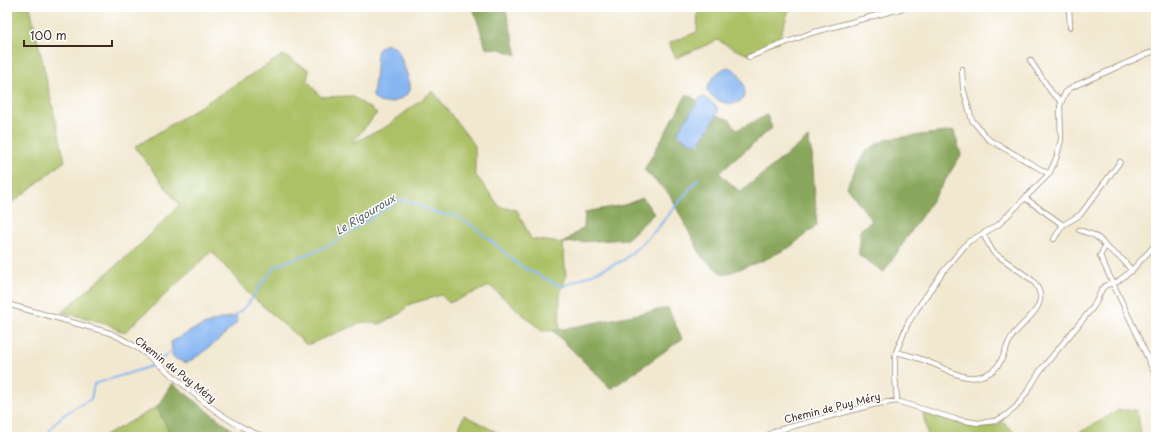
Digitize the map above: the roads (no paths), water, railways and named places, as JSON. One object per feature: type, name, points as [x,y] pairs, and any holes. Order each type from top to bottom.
[{"type":"street","points":[[749,57],[811,33],[908,7]]},
{"type":"street","points":[[1069,7],[1070,27]]},
{"type":"street","points":[[1150,7],[1156,12]]},
{"type":"street","points":[[897,402],[895,367],[896,352],[908,323],[942,273],[968,242],[998,224],[1049,174],[1056,159],[1061,140],[1060,106],[1065,93],[1072,87],[1156,50]]},
{"type":"street","points":[[1030,60],[1052,93],[1062,101]]},
{"type":"street","points":[[962,70],[963,88],[972,120],[988,139],[1049,174]]},
{"type":"street","points":[[1054,239],[1063,225],[1080,215],[1120,162]]},
{"type":"street","points":[[1025,198],[1063,225]]},
{"type":"street","points":[[1079,230],[1098,237],[1105,246],[1123,260],[1132,271]]},
{"type":"street","points":[[896,352],[930,362],[964,377],[977,377],[990,372],[1001,362],[1012,337],[1037,309],[1039,292],[1032,280],[993,252],[983,234]]},
{"type":"street","name":"Chemin de Puy Méry","points":[[765,437],[775,431],[876,404],[897,402],[955,419],[978,422],[995,421],[1005,416],[1016,407],[1040,371],[1094,306],[1102,289],[1106,285],[1117,282],[1132,271],[1156,244]]},
{"type":"street","points":[[1105,246],[1100,256],[1156,378]]},
{"type":"street","name":"Chemin du Puy Méry","points":[[7,304],[123,338],[158,363],[213,409],[240,426],[266,437]]},
{"type":"water","points":[[388,44],[395,47],[399,52],[410,83],[410,90],[398,100],[386,103],[376,100],[373,94],[377,53],[381,47]]},
{"type":"water","points":[[728,67],[737,73],[741,79],[744,89],[744,96],[741,101],[735,103],[720,101],[713,97],[707,90],[715,76],[721,70]]},
{"type":"water","points":[[702,97],[706,98],[717,107],[718,112],[709,129],[700,141],[697,143],[692,143],[684,139],[678,133]]},
{"type":"water","points":[[236,316],[238,321],[232,327],[214,344],[187,363],[173,358],[171,342],[202,326],[218,320]]},
{"type":"waterway","name":"Le Rigouroux","points":[[234,317],[248,304],[276,266],[326,247],[401,199],[439,214],[458,216],[482,233],[520,266],[562,287],[624,260],[656,230],[698,179]]},
{"type":"waterway","name":"Le Rigouroux","points":[[47,437],[50,430],[59,419],[71,410],[91,399],[94,384],[149,367],[173,351]]}]
